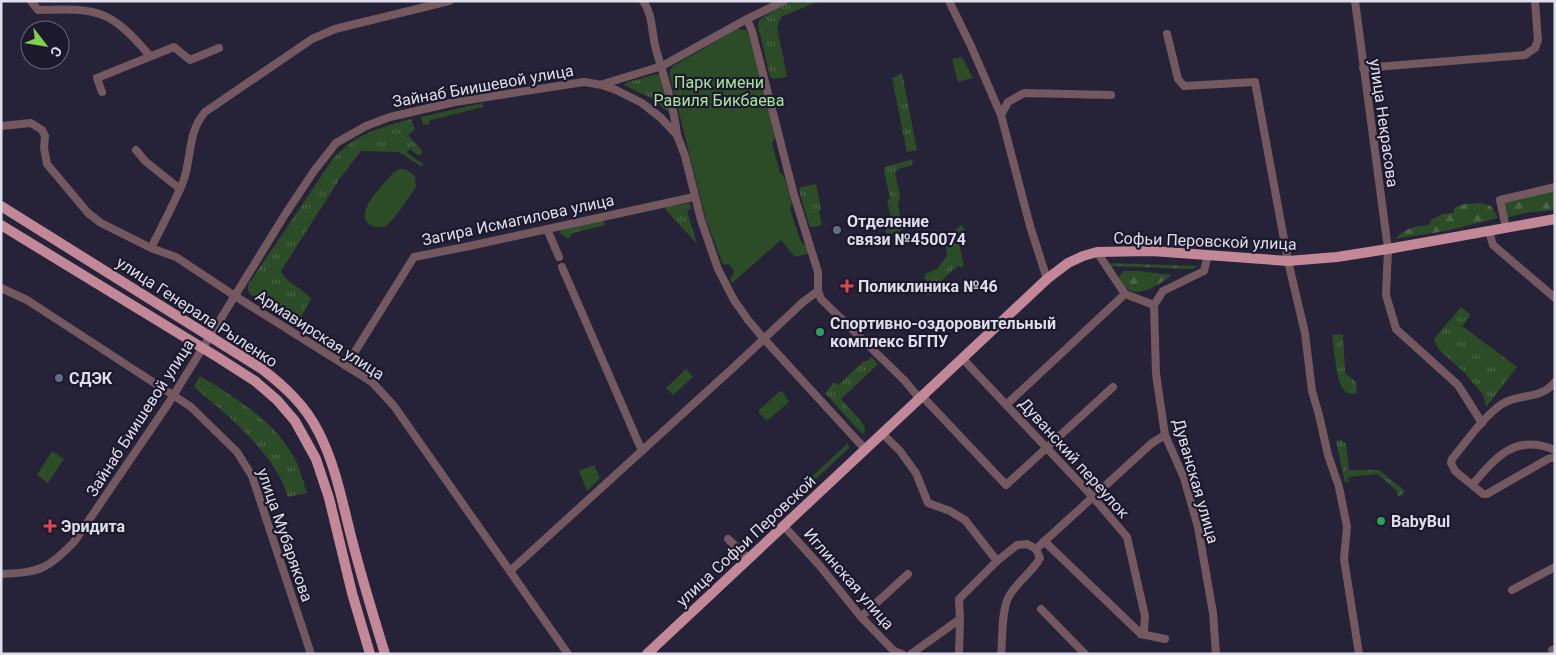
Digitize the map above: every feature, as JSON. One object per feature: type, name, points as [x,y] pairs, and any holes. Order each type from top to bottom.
[{"type":"main road","name":"улица Генерала Рыленко","points":[[1,206],[262,369],[284,387],[303,408],[318,430],[330,458],[365,590],[385,654]]},
{"type":"main road","name":"Софьи Перовской улица","points":[[865,449],[1047,279],[1068,263],[1083,256],[1097,252],[1152,251],[1288,261],[1337,257],[1388,249],[1555,219]]},
{"type":"main road","name":"улица Генерала Рыленко","points":[[1,225],[255,381],[277,400],[295,421],[316,459],[329,498],[352,593],[370,654]]},
{"type":"main road","name":"улица Софьи Перовской","points":[[647,654],[865,449]]},
{"type":"street","points":[[31,1],[38,10],[69,9],[102,13],[126,29],[150,56]]},
{"type":"street","points":[[151,248],[184,179],[194,128],[205,112],[312,39],[336,29],[449,1]]},
{"type":"street","points":[[643,1],[649,10],[656,52],[662,66],[676,123],[677,135]]},
{"type":"street","name":"Зайнаб Биишевой улица","points":[[602,85],[662,66],[747,18],[784,1]]},
{"type":"street","points":[[949,1],[1001,115],[1030,226],[1047,279]]},
{"type":"street","name":"улица Некрасова","points":[[1355,1],[1388,249],[1386,295],[1396,329],[1458,385],[1482,423]]},
{"type":"street","points":[[1363,68],[1525,55],[1535,48],[1538,40],[1535,1]]},
{"type":"street","points":[[747,18],[794,195],[818,272],[818,291],[821,299],[905,381],[1006,485],[1113,387]]},
{"type":"street","points":[[1167,34],[1178,79],[1184,86],[1255,82],[1288,261],[1305,333],[1312,390],[1328,455],[1339,486],[1347,527],[1344,559],[1359,654]]},
{"type":"street","points":[[102,92],[97,78],[150,56],[174,47],[190,60],[219,48]]},
{"type":"street","name":"Зайнаб Биишевой улица","points":[[1,574],[41,570],[56,560],[74,542],[188,372],[286,213],[314,171],[336,143],[366,126],[390,117],[455,102],[577,82],[602,85],[630,96],[653,110],[677,135],[686,156],[694,197],[701,220],[718,269],[734,300],[764,339],[865,449]]},
{"type":"street","points":[[1001,115],[1008,102],[1024,93],[1111,95]]},
{"type":"street","name":"Армавирская улица","points":[[1,126],[31,123],[42,130],[45,136],[44,148],[47,164],[88,213],[114,231],[176,257],[234,296],[372,382],[394,406],[568,654]]},
{"type":"street","points":[[136,150],[145,161],[180,189]]},
{"type":"street","points":[[1506,228],[1500,200],[1555,187]]},
{"type":"street","name":"Загира Исмагилова улица","points":[[346,366],[414,256],[694,197]]},
{"type":"street","points":[[547,229],[558,257]]},
{"type":"street","points":[[1489,231],[1493,245],[1555,298]]},
{"type":"street","points":[[1097,252],[1125,294],[1154,305],[1163,291],[1204,271],[1208,255]]},
{"type":"street","points":[[562,267],[642,451]]},
{"type":"street","name":"улица Мубарякова","points":[[1,288],[27,300],[191,407],[237,452],[246,464],[256,488],[311,654]]},
{"type":"street","points":[[510,571],[803,302],[818,291]]},
{"type":"street","points":[[1007,404],[1125,294]]},
{"type":"street","name":"Дуванская улица","points":[[1154,305],[1156,374],[1165,435],[1184,478],[1198,527],[1213,613],[1216,654]]},
{"type":"street","name":"Дуванский переулок","points":[[962,358],[1048,448],[1128,537],[1145,616],[1144,630],[1141,634]]},
{"type":"street","points":[[1555,382],[1552,391],[1509,400],[1501,405],[1482,423],[1452,459],[1451,463],[1455,471],[1483,494],[1487,494],[1555,457]]},
{"type":"street","points":[[882,433],[900,451],[916,473],[928,503],[950,510],[965,520],[997,561]]},
{"type":"street","points":[[1036,549],[1152,443],[1165,435]]},
{"type":"street","points":[[1473,484],[1503,452],[1518,446],[1533,444],[1555,450]]},
{"type":"street","name":"Иглинская улица","points":[[783,525],[820,566],[861,617],[896,653]]},
{"type":"street","points":[[728,540],[748,558]]},
{"type":"street","points":[[1044,541],[1141,634],[1165,639]]},
{"type":"street","points":[[959,654],[959,599],[997,561],[1017,545],[1027,544],[1036,549],[1040,558],[1036,566],[1008,598],[1004,616],[1002,654]]},
{"type":"street","points":[[1512,590],[1555,567]]},
{"type":"street","points":[[861,617],[908,574]]},
{"type":"street","points":[[1041,609],[1084,654]]},
{"type":"street","points":[[911,654],[960,618]]},
{"type":"green space","points":[[793,1],[819,1],[781,17],[777,27],[787,77],[774,79],[770,77],[758,25],[759,20]]},
{"type":"green space","name":"Парк имени Равиля Бикбаева","points":[[737,29],[746,30],[748,34],[775,137],[772,143],[780,173],[784,176],[792,203],[790,209],[801,242],[808,246],[810,253],[795,257],[781,240],[732,283],[730,279],[734,272],[730,265],[723,264],[706,220],[669,73],[675,65]]},
{"type":"green space","points":[[962,57],[973,78],[958,82],[952,59]]},
{"type":"green space","points":[[902,73],[917,150],[907,152],[892,78]]},
{"type":"green space","points":[[656,74],[661,76],[670,113],[651,98],[624,85],[625,83]]},
{"type":"green space","points":[[482,103],[483,107],[430,120],[427,125],[423,124],[421,117]]},
{"type":"green space","points":[[411,119],[415,129],[408,135],[423,152],[419,156],[410,149],[407,153],[423,164],[422,167],[399,152],[361,151],[340,178],[281,271],[287,279],[311,299],[300,319],[347,347],[340,351],[250,294],[248,285],[332,160],[340,151],[368,133]]},
{"type":"green space","points":[[912,159],[913,165],[898,169],[895,174],[900,195],[898,206],[903,229],[894,234],[886,233],[885,224],[892,223],[887,200],[890,199],[885,167]]},
{"type":"green space","points":[[400,169],[407,170],[415,176],[416,187],[391,222],[384,227],[372,226],[366,221],[367,206],[384,183],[394,172]]},
{"type":"green space","points":[[816,184],[822,225],[812,227],[809,225],[799,190],[801,187]]},
{"type":"green space","points":[[1555,190],[1555,210],[1525,213],[1506,218],[1504,203]]},
{"type":"green space","points":[[690,203],[691,209],[687,211],[697,244],[665,209]]},
{"type":"green space","points":[[1482,203],[1491,206],[1498,218],[1446,231],[1395,239],[1406,230],[1429,225],[1432,219],[1443,214],[1453,213],[1455,207],[1465,204]]},
{"type":"green space","points":[[603,218],[605,225],[573,233],[568,239],[559,233],[562,228]]},
{"type":"green space","points":[[961,225],[965,229],[962,234],[965,243],[959,244],[964,265],[961,268],[958,265],[932,290],[932,293],[929,295],[924,294],[919,290],[925,283],[925,274],[937,269],[947,256],[945,239]]},
{"type":"green space","points":[[1108,263],[1197,266],[1193,269],[1111,266]]},
{"type":"green space","points":[[1124,271],[1172,275],[1150,289],[1135,292],[1123,285],[1119,276]]},
{"type":"green space","points":[[1461,307],[1471,315],[1462,326],[1517,367],[1486,407],[1483,395],[1465,373],[1439,350],[1434,339]]},
{"type":"green space","points":[[1343,334],[1345,373],[1356,382],[1357,393],[1351,394],[1345,391],[1337,373],[1332,335]]},
{"type":"green space","points":[[871,357],[878,364],[841,399],[864,425],[865,432],[862,434],[825,393],[834,382],[838,385]]},
{"type":"green space","points":[[686,369],[693,377],[673,395],[666,388]]},
{"type":"green space","points":[[200,376],[242,403],[279,435],[297,463],[307,493],[288,497],[279,475],[250,437],[194,387]]},
{"type":"green space","points":[[780,391],[783,392],[789,402],[766,420],[759,413],[759,410]]},
{"type":"green space","points":[[1341,440],[1346,444],[1349,470],[1379,470],[1405,491],[1402,495],[1398,496],[1397,491],[1378,474],[1348,477],[1349,482],[1345,482],[1336,441]]},
{"type":"green space","points":[[848,443],[849,448],[794,499],[791,496]]},
{"type":"green space","points":[[52,451],[64,459],[48,483],[37,475]]},
{"type":"green space","points":[[594,465],[600,478],[587,491],[579,471]]},
{"type":"place","name":"Отделение связи №450074","points":[[837,230]]},
{"type":"place","name":"Поликлиника №46","points":[[847,286]]},
{"type":"place","name":"Спортивно-оздоровительный комплекс БГПУ","points":[[820,332]]},
{"type":"place","name":"СДЭК","points":[[59,378]]},
{"type":"place","name":"BabyBul","points":[[1381,521]]},
{"type":"place","name":"Эридита","points":[[50,526]]}]
